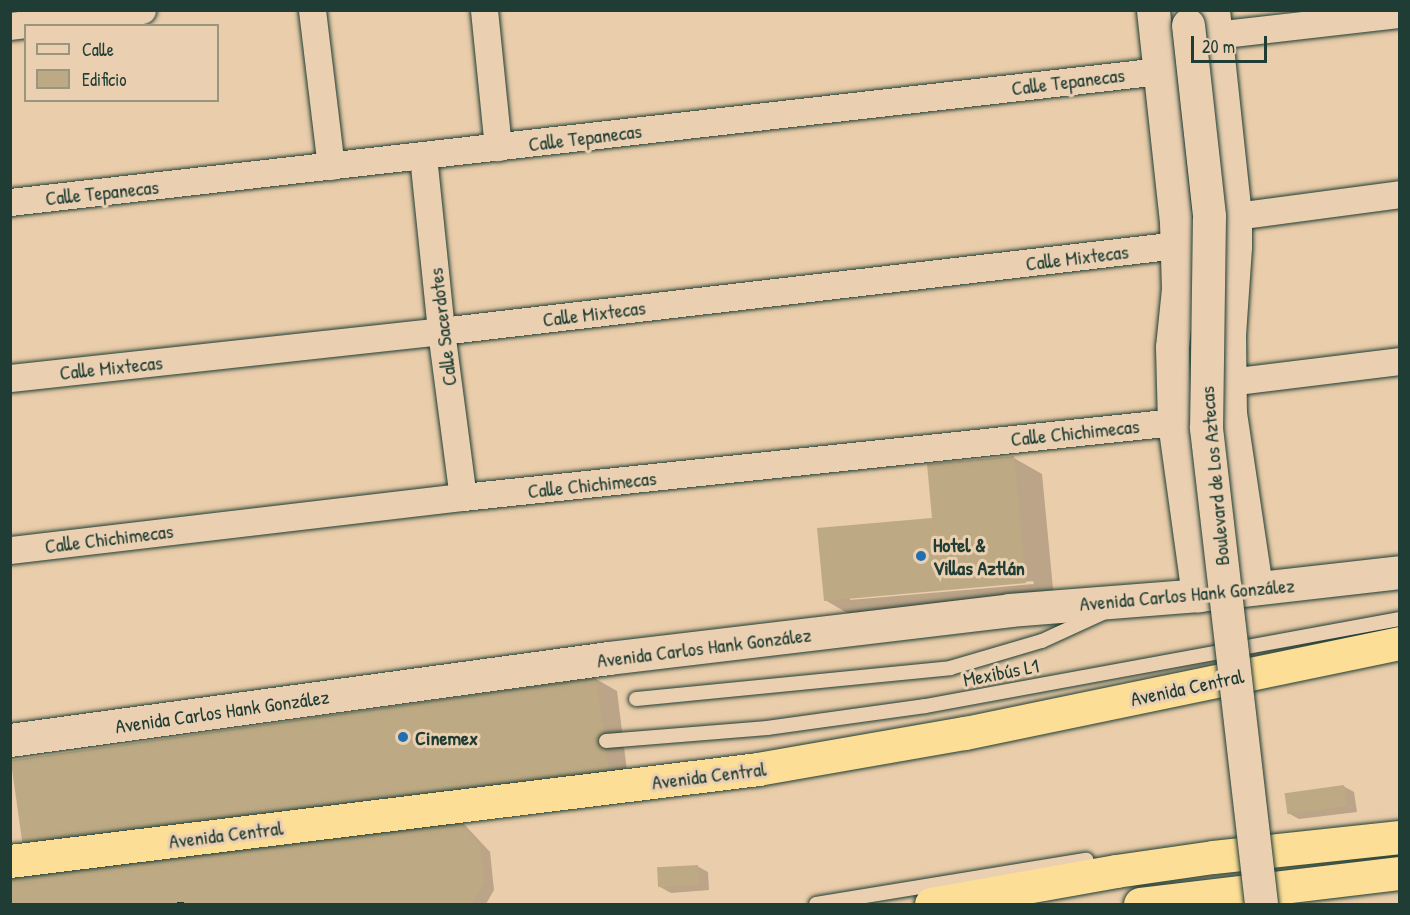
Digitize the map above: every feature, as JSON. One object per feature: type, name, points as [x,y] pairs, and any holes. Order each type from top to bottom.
[{"type":"highway","name":"Avenida Central","points":[[10,861],[758,769],[965,733],[1400,643]]},
{"type":"highway","points":[[946,902],[1116,871],[1396,828]]},
{"type":"highway","points":[[1140,904],[1278,899],[1400,873]]},
{"type":"highway","points":[[946,902],[1000,904]]},
{"type":"main road","name":"Boulevard de Los Aztecas","points":[[1153,10],[1177,245],[1178,289],[1172,346],[1174,422],[1198,594]]},
{"type":"main road","name":"Boulevard de Los Aztecas","points":[[1200,20],[1234,216],[1230,412],[1256,588]]},
{"type":"main road","name":"Boulevard de Los Aztecas","points":[[1200,20],[1209,216],[1205,402],[1207,439],[1278,899]]},
{"type":"main road","points":[[1185,498],[1240,489]]},
{"type":"main road","points":[[1191,532],[1245,524]]},
{"type":"main road","name":"Avenida Carlos Hank González","points":[[10,740],[621,657],[1009,610],[1198,594],[1400,572]]},
{"type":"street","points":[[26,24],[142,10]]},
{"type":"street","points":[[312,10],[331,166]]},
{"type":"street","points":[[484,10],[498,147]]},
{"type":"street","points":[[1200,20],[1400,14]]},
{"type":"street","name":"Calle Tepanecas","points":[[10,202],[1159,70]]},
{"type":"street","name":"Calle Sacerdotes","points":[[423,156],[441,331],[463,497]]},
{"type":"street","points":[[1234,216],[1400,194]]},
{"type":"street","name":"Calle Mixtecas","points":[[10,378],[441,331],[1177,245]]},
{"type":"street","points":[[1229,382],[1400,362]]},
{"type":"street","name":"Calle Chichimecas","points":[[10,550],[463,497],[1174,422]]},
{"type":"lane","points":[[636,699],[950,668],[1042,641],[1125,601]]},
{"type":"lane","name":"Mexibús L1","points":[[606,741],[766,728],[925,706],[1400,619]]},
{"type":"lane","points":[[1124,855],[1262,837]]},
{"type":"lane","points":[[816,904],[1101,858]]},
{"type":"building","name":"Hotel & Villas Aztlán","points":[[1014,456],[1026,583],[824,601],[817,528],[932,518],[927,464]]},
{"type":"building","points":[[596,678],[610,775],[24,857],[11,760]]},
{"type":"building","points":[[1344,785],[1347,806],[1288,814],[1285,793]]},
{"type":"building","points":[[453,816],[480,845],[484,883],[472,904],[10,904],[10,870]]},
{"type":"building","points":[[698,865],[699,885],[658,887],[657,867]]},
{"type":"railway","points":[[177,904],[184,904]]},
{"type":"place","name":"Hotel & Villas Aztlán","points":[[921,556]]},
{"type":"place","name":"Cinemex","points":[[403,737]]}]
